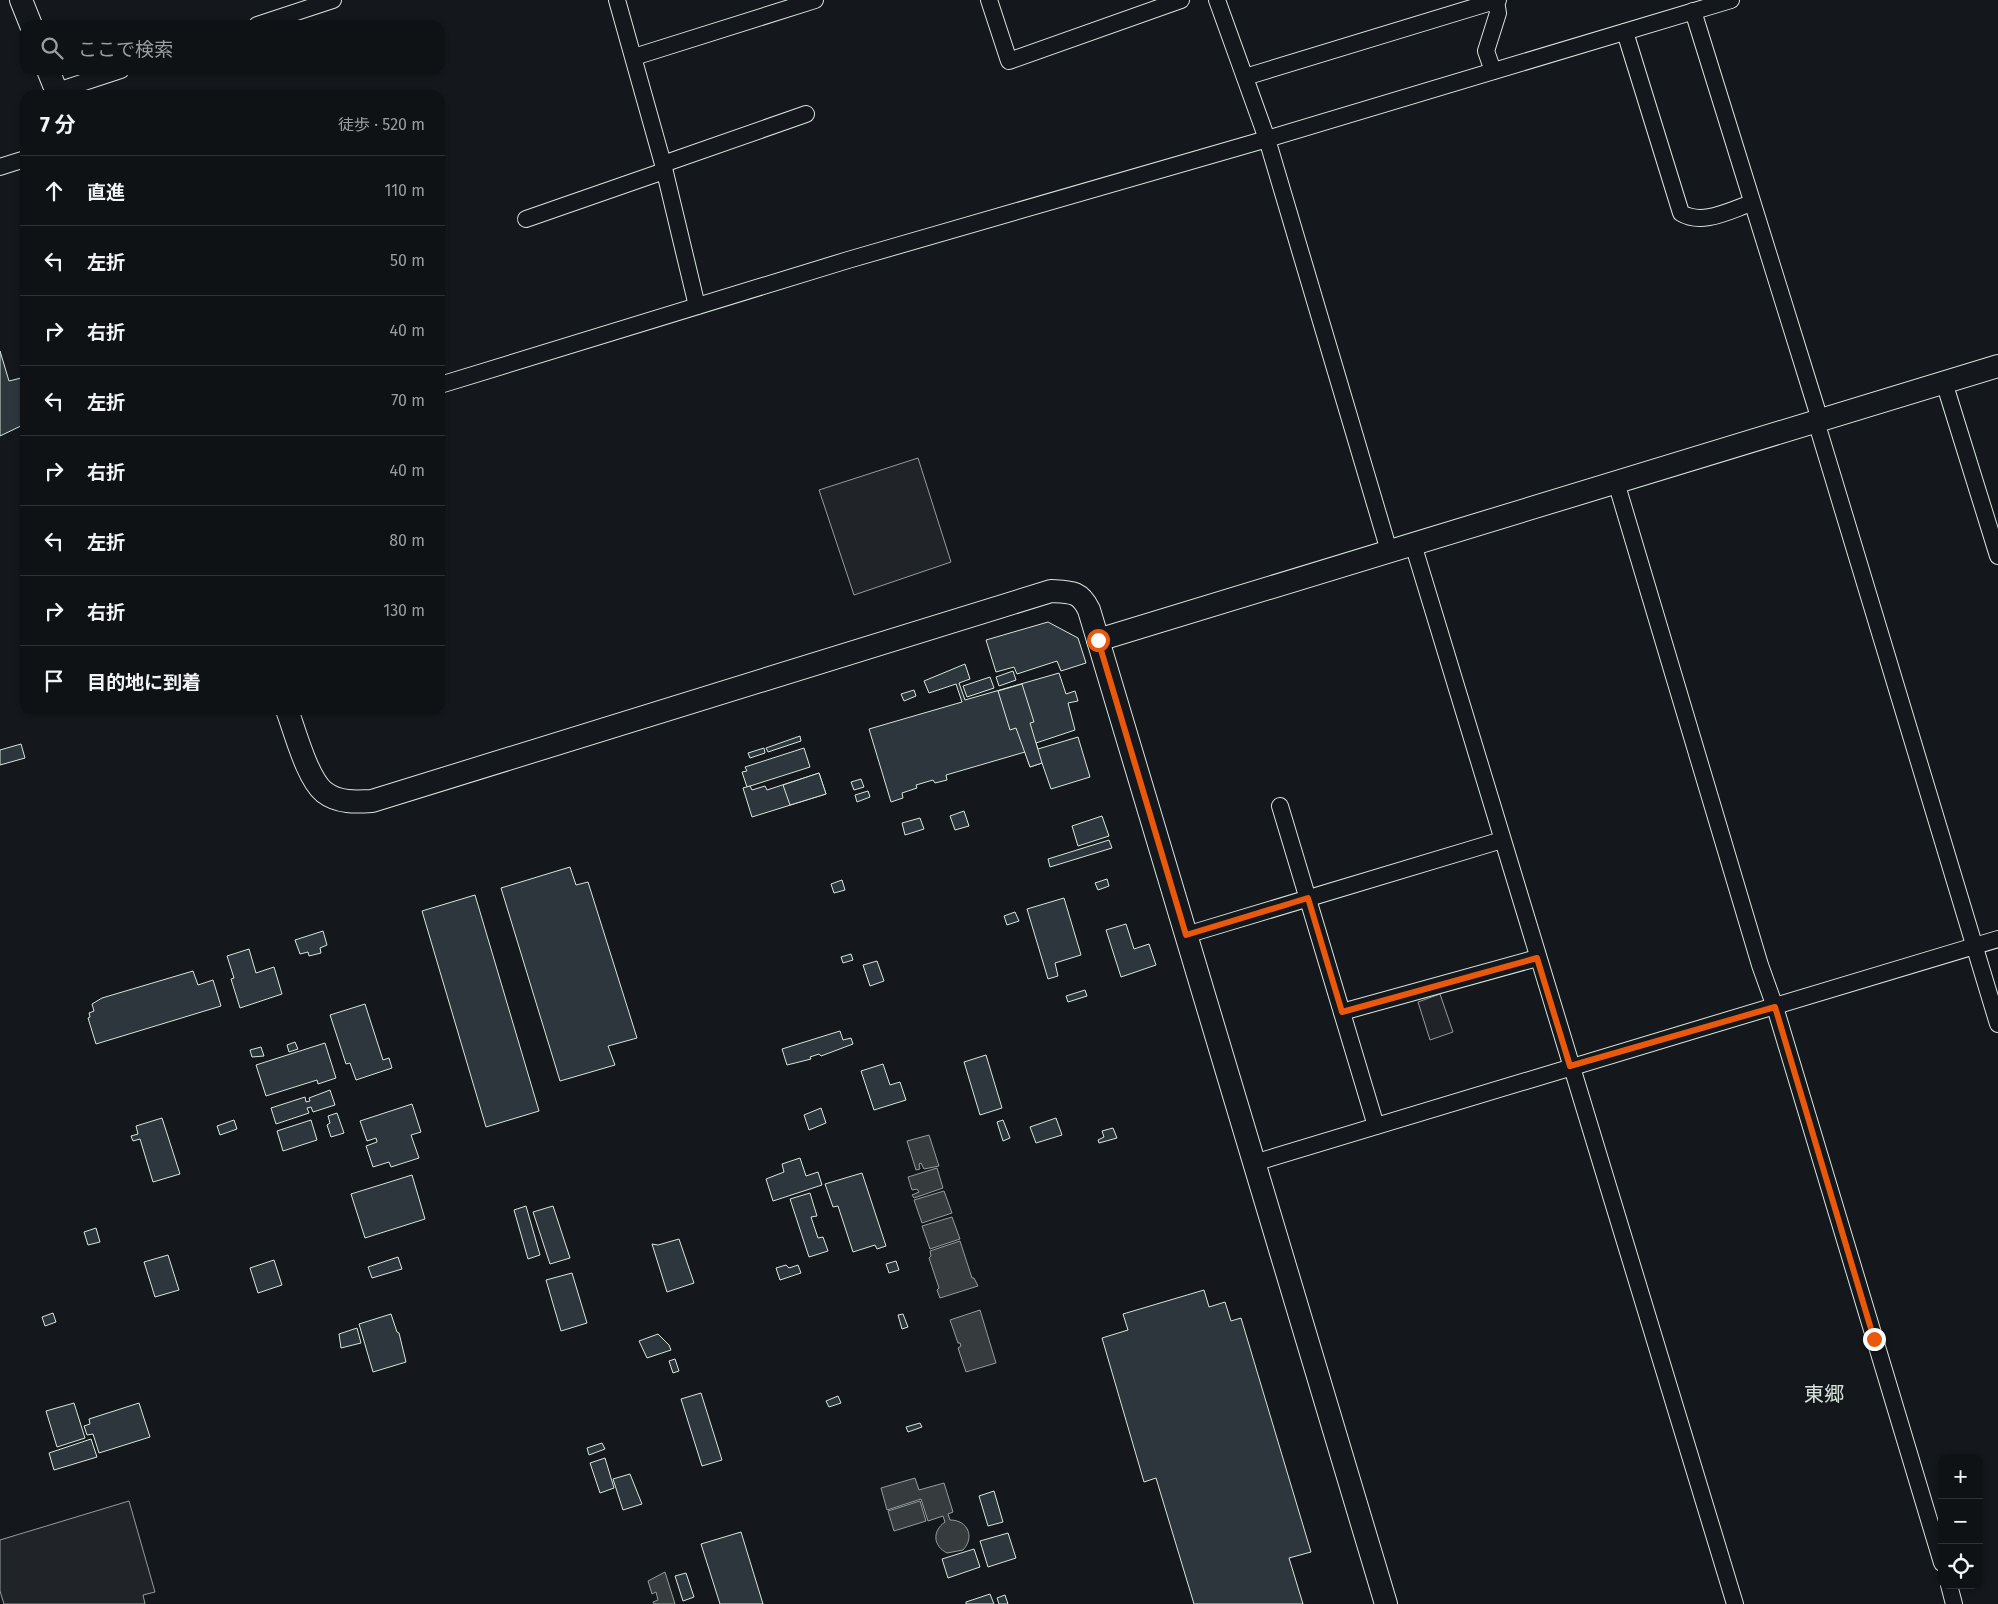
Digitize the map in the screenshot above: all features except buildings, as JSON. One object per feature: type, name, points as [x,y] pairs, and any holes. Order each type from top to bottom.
[{"type":"street","points":[[272,20],[333,0]]},
{"type":"street","points":[[616,0],[634,57],[664,168],[697,306]]},
{"type":"street","points":[[634,57],[815,0]]},
{"type":"street","points":[[989,0],[1009,61],[1181,0]]},
{"type":"street","points":[[1217,0],[1268,139],[1389,551]]},
{"type":"street","points":[[1245,77],[1450,7],[1497,0],[1498,13],[1486,51],[1493,71]]},
{"type":"street","points":[[445,383],[848,260],[1268,139],[1731,0]]},
{"type":"street","points":[[1693,11],[1818,420],[1998,1024]]},
{"type":"street","points":[[1625,32],[1681,213],[1689,218],[1701,219],[1752,203]]},
{"type":"street","points":[[50,75],[56,90]]},
{"type":"street","points":[[65,90],[107,75]]},
{"type":"street","points":[[526,219],[806,114]]},
{"type":"street","points":[[0,167],[20,161]]},
{"type":"street","points":[[1098,640],[1998,366]]},
{"type":"street","points":[[1944,382],[1998,556]]},
{"type":"street","points":[[1616,482],[1760,965],[1775,1007],[1938,1550]]},
{"type":"street","points":[[1413,544],[1537,958],[1735,1604]]},
{"type":"street","points":[[289,715],[314,779],[323,792],[352,803],[366,802],[1051,591],[1071,592],[1083,598],[1098,640],[1386,1604]]},
{"type":"street","points":[[1280,806],[1376,1126]]},
{"type":"street","points":[[1186,935],[1502,840]]},
{"type":"street","points":[[1254,1163],[1570,1066],[1775,1007],[1998,939]]},
{"type":"street","points":[[1342,1012],[1537,958]]},
{"type":"street","points":[[1950,1589],[1954,1604]]},
{"type":"shaded area","points":[[918,458],[951,562],[854,595],[819,490]]},
{"type":"shaded area","points":[[1440,994],[1453,1032],[1430,1040],[1418,1002]]},
{"type":"shaded area","points":[[929,1135],[939,1166],[924,1169],[921,1163],[919,1164],[920,1169],[916,1170],[907,1141]]},
{"type":"shaded area","points":[[937,1168],[943,1188],[914,1198],[912,1195],[919,1192],[917,1189],[912,1190],[908,1177]]},
{"type":"shaded area","points":[[944,1191],[952,1213],[922,1223],[914,1200]]},
{"type":"shaded area","points":[[952,1217],[960,1239],[930,1249],[922,1226]]},
{"type":"shaded area","points":[[960,1241],[972,1278],[974,1278],[978,1286],[940,1298],[937,1290],[939,1288],[929,1258],[931,1256],[930,1251]]},
{"type":"shaded area","points":[[980,1310],[996,1363],[966,1372],[958,1348],[961,1346],[958,1343],[950,1320]]},
{"type":"shaded area","points":[[915,1478],[919,1490],[944,1483],[953,1512],[948,1514],[950,1520],[961,1523],[968,1530],[969,1540],[963,1550],[947,1553],[942,1550],[937,1542],[936,1534],[945,1522],[943,1516],[928,1521],[921,1499],[887,1510],[881,1488]]},
{"type":"shaded area","points":[[129,1501],[155,1592],[143,1595],[145,1604],[4,1604],[0,1591],[0,1540]]},
{"type":"shaded area","points":[[920,1501],[926,1521],[894,1531],[888,1511]]},
{"type":"shaded area","points":[[665,1572],[675,1604],[654,1604],[653,1602],[658,1600],[656,1592],[652,1594],[648,1581]]},
{"type":"district","name":"東郷","points":[[1824,1394]]},
{"type":"route","points":[[1098,640],[1186,935],[1308,898],[1342,1012],[1537,958],[1570,1066],[1775,1007],[1874,1339]]}]
